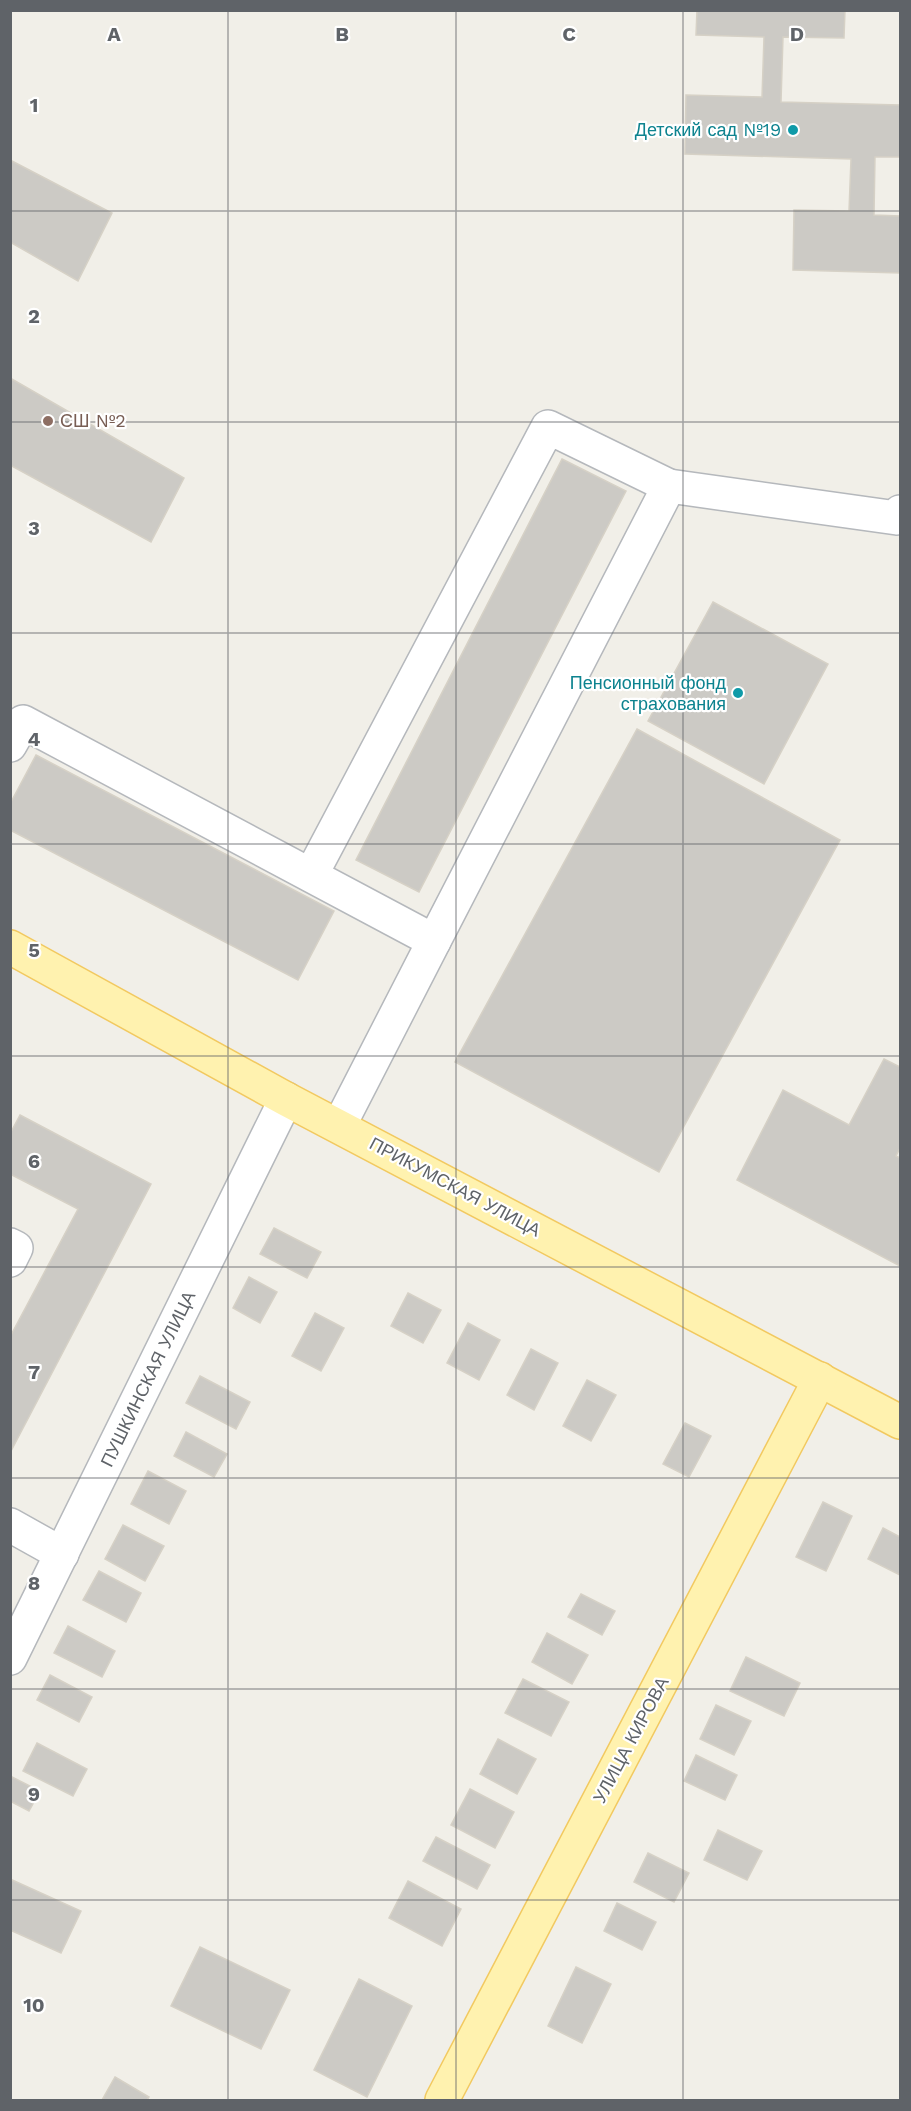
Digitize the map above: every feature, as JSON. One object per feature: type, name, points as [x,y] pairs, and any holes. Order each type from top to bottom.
[{"type":"main road","name":"ПРИКУМСКАЯ УЛИЦА","points":[[10,948],[286,1099],[900,1422]]},
{"type":"main road","name":"УЛИЦА КИРОВА","points":[[442,2100],[820,1379]]},
{"type":"street","points":[[311,874],[548,427],[669,486],[897,518],[900,512]]},
{"type":"street","points":[[339,1126],[669,486]]},
{"type":"street","points":[[10,745],[23,722],[434,941]]},
{"type":"street","name":"ПУШКИНСКАЯ УЛИЦА","points":[[10,1658],[286,1099]]},
{"type":"street","points":[[10,1245],[16,1248],[10,1260]]},
{"type":"street","points":[[10,1525],[62,1554]]},
{"type":"building","name":"Детский сад №19","points":[[697,10],[845,10],[844,38],[783,37],[781,102],[900,105],[900,157],[875,157],[874,215],[900,216],[900,273],[793,270],[794,210],[849,211],[851,159],[685,154],[686,95],[762,97],[764,37],[696,35]]},
{"type":"building","points":[[10,160],[112,213],[78,281],[10,242]]},
{"type":"building","name":"СШ №2","points":[[10,378],[184,478],[151,542],[10,465]]},
{"type":"building","points":[[562,459],[626,491],[419,892],[356,860]]},
{"type":"building","name":"Пенсионный фонд страхования","points":[[713,602],[828,664],[764,784],[648,721]]},
{"type":"building","points":[[637,729],[840,840],[659,1172],[455,1062]]},
{"type":"building","points":[[36,755],[334,911],[298,980],[10,830],[10,804]]},
{"type":"building","points":[[884,1059],[900,1067],[900,1148],[896,1156],[900,1158],[900,1266],[737,1180],[783,1090],[849,1125]]},
{"type":"building","points":[[20,1115],[151,1184],[10,1453],[10,1337],[78,1209],[10,1174],[10,1134]]},
{"type":"building","points":[[274,1228],[321,1252],[307,1278],[260,1254]]},
{"type":"building","points":[[249,1277],[277,1292],[260,1323],[233,1308]]},
{"type":"building","points":[[408,1293],[441,1310],[423,1343],[391,1326]]},
{"type":"building","points":[[315,1313],[344,1328],[321,1371],[292,1356]]},
{"type":"building","points":[[468,1323],[500,1340],[479,1380],[447,1363]]},
{"type":"building","points":[[531,1349],[558,1363],[534,1410],[507,1395]]},
{"type":"building","points":[[200,1376],[250,1402],[236,1429],[186,1403]]},
{"type":"building","points":[[587,1380],[616,1395],[591,1441],[563,1426]]},
{"type":"building","points":[[685,1423],[711,1436],[689,1477],[663,1464]]},
{"type":"building","points":[[186,1432],[227,1454],[214,1477],[174,1456]]},
{"type":"building","points":[[148,1471],[186,1491],[169,1524],[131,1504]]},
{"type":"building","points":[[823,1502],[852,1516],[826,1571],[796,1557]]},
{"type":"building","points":[[123,1525],[164,1546],[145,1581],[105,1559]]},
{"type":"building","points":[[883,1528],[900,1537],[900,1575],[868,1559]]},
{"type":"building","points":[[99,1571],[141,1593],[126,1622],[83,1600]]},
{"type":"building","points":[[581,1594],[615,1611],[602,1635],[568,1617]]},
{"type":"building","points":[[68,1626],[115,1651],[102,1677],[54,1653]]},
{"type":"building","points":[[547,1633],[588,1655],[572,1684],[532,1662]]},
{"type":"building","points":[[746,1657],[800,1683],[784,1716],[730,1691]]},
{"type":"building","points":[[50,1675],[92,1697],[79,1722],[37,1700]]},
{"type":"building","points":[[523,1679],[569,1702],[551,1736],[505,1713]]},
{"type":"building","points":[[716,1705],[751,1721],[734,1755],[700,1739]]},
{"type":"building","points":[[498,1739],[536,1759],[517,1794],[480,1774]]},
{"type":"building","points":[[37,1743],[87,1769],[73,1796],[23,1771]]},
{"type":"building","points":[[696,1755],[737,1775],[725,1800],[684,1781]]},
{"type":"building","points":[[10,1776],[40,1791],[29,1811],[10,1801]]},
{"type":"building","points":[[470,1789],[514,1812],[495,1848],[451,1825]]},
{"type":"building","points":[[718,1830],[762,1851],[747,1880],[704,1860]]},
{"type":"building","points":[[436,1837],[490,1865],[477,1889],[423,1861]]},
{"type":"building","points":[[648,1853],[689,1873],[674,1902],[634,1882]]},
{"type":"building","points":[[10,1879],[81,1911],[61,1953],[10,1930]]},
{"type":"building","points":[[408,1881],[461,1909],[442,1946],[389,1918]]},
{"type":"building","points":[[617,1903],[656,1922],[642,1950],[604,1931]]},
{"type":"building","points":[[200,1947],[290,1990],[261,2049],[171,2006]]},
{"type":"building","points":[[576,1967],[611,1984],[582,2043],[548,2026]]},
{"type":"building","points":[[359,1979],[412,2006],[367,2097],[314,2070]]},
{"type":"building","points":[[115,2077],[149,2097],[147,2100],[102,2100]]},
{"type":"place","name":"Детский сад №19","points":[[793,130]]},
{"type":"place","name":"СШ №2","points":[[48,421]]},
{"type":"place","name":"Пенсионный фонд страхования","points":[[738,693]]}]
